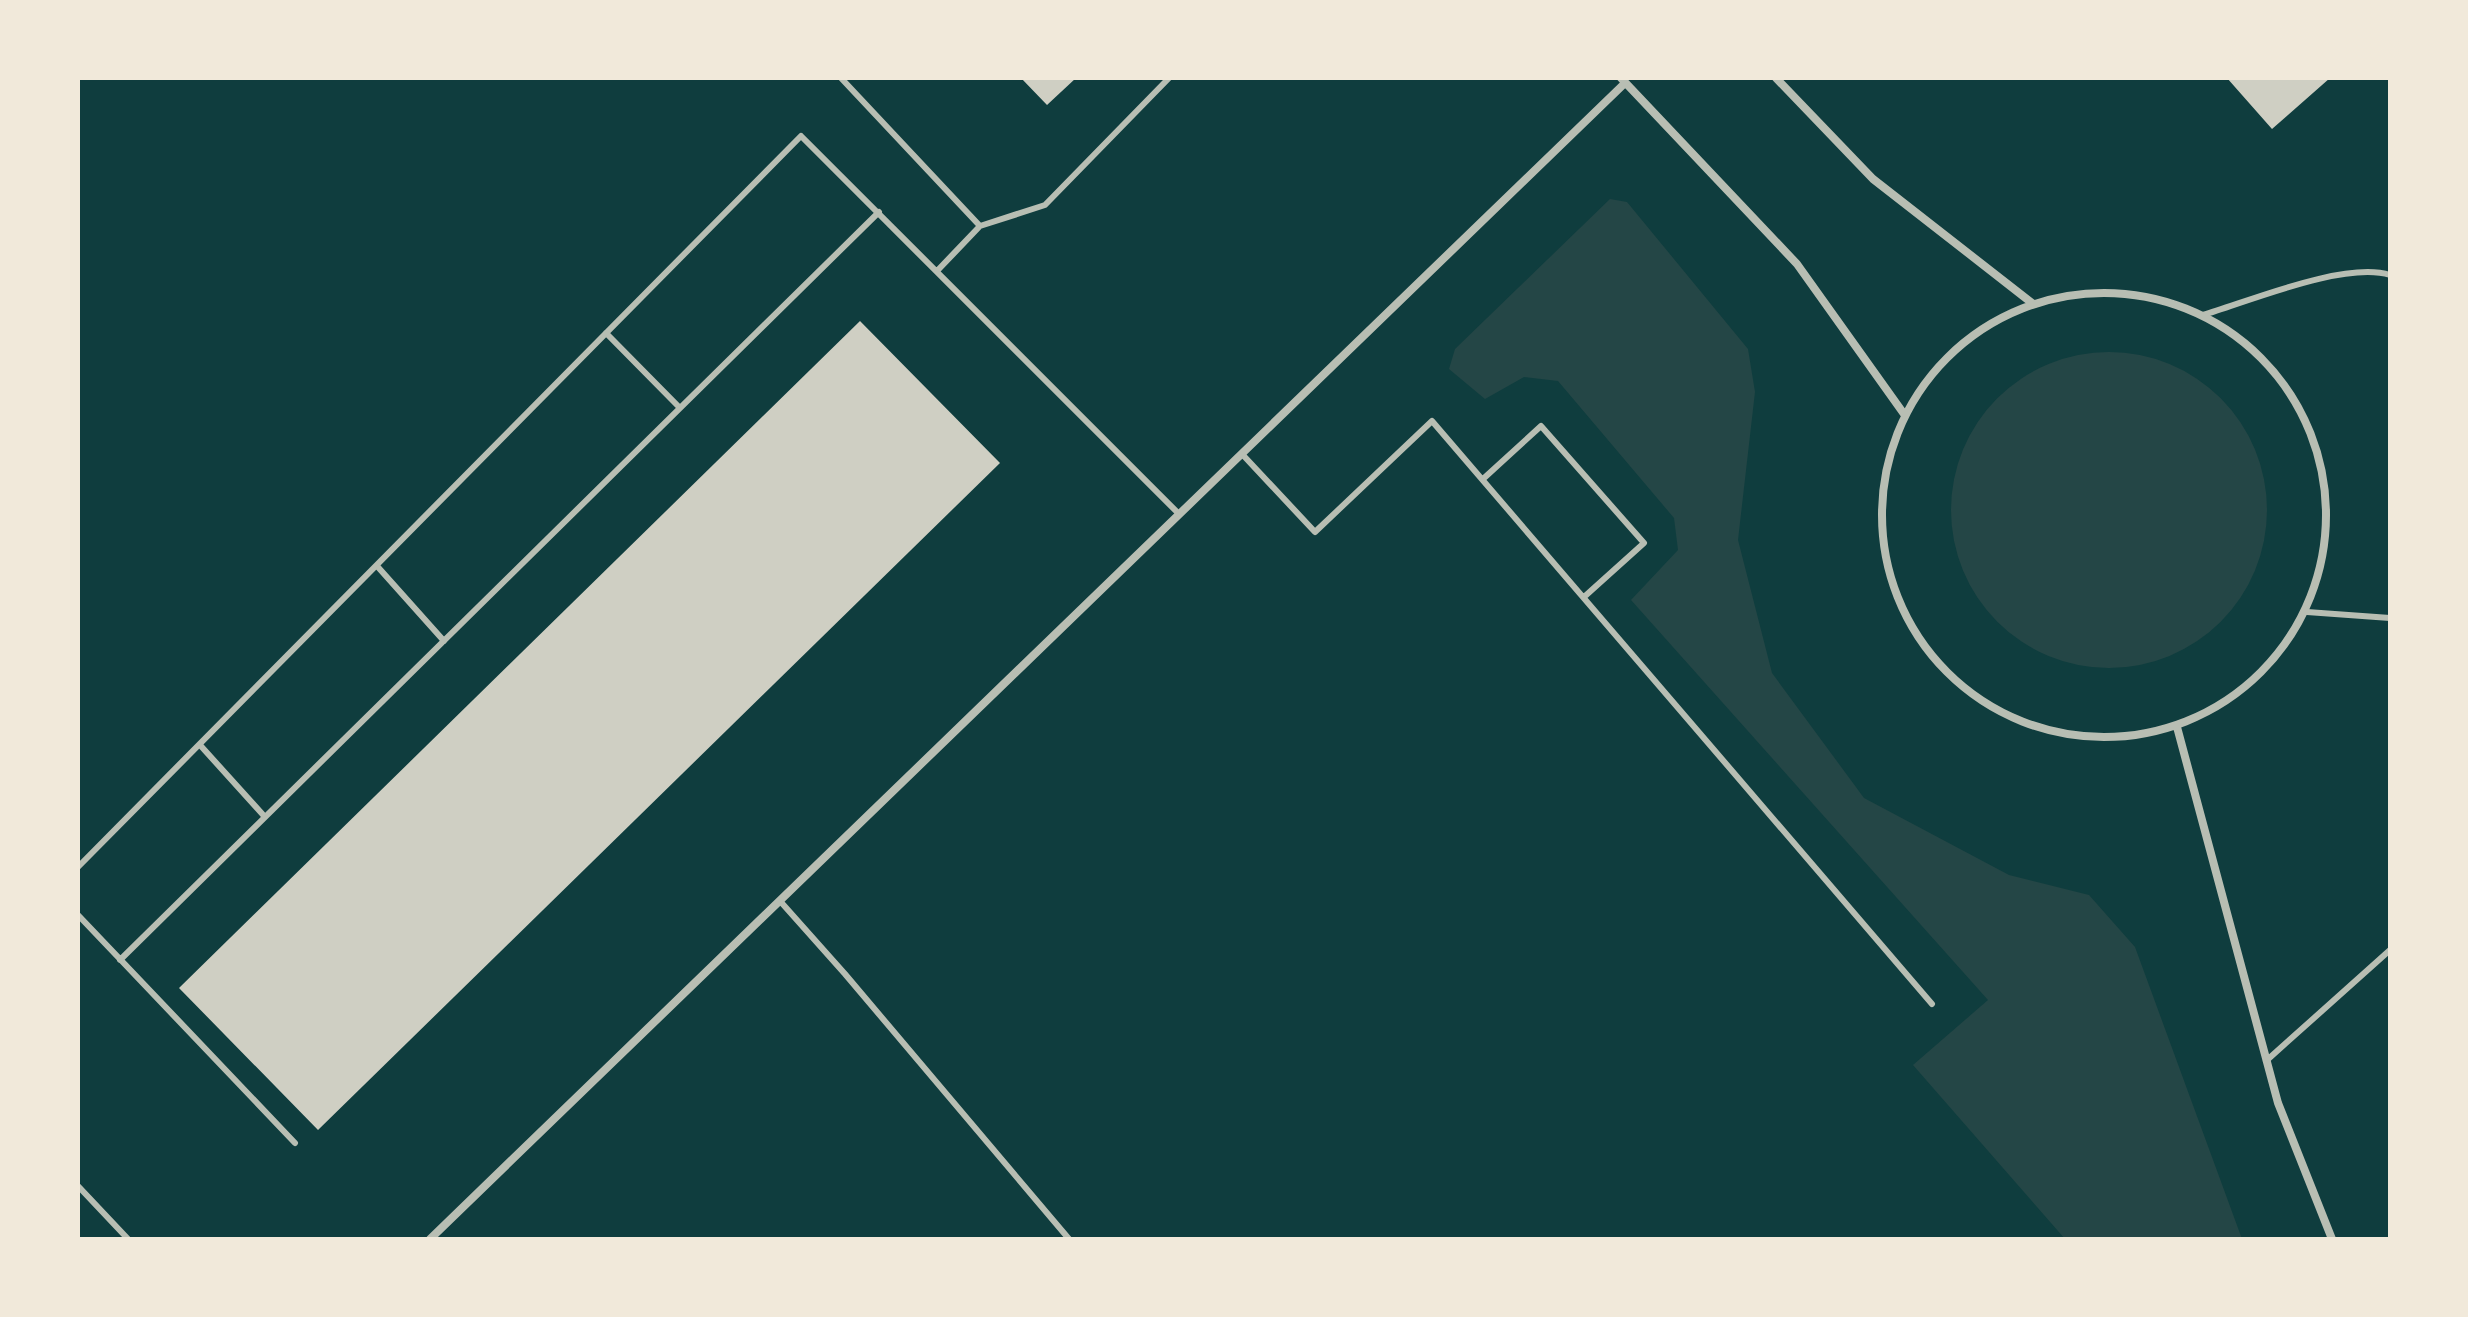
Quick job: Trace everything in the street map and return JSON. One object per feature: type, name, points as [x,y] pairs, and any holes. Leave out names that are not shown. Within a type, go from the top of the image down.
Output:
[{"type":"street","points":[[1776,78],[1873,179],[2032,303]]},
{"type":"street","points":[[430,1239],[1242,454],[1623,80],[1797,264],[1904,414]]},
{"type":"street","points":[[2089,292],[2104,293],[2148,297],[2203,315],[2260,355],[2302,411],[2324,477],[2326,546],[2307,612],[2275,661],[2230,700],[2177,727],[2103,739],[2028,726],[1962,689],[1912,631],[1884,561],[1882,486],[1904,414],[1936,366],[1980,328],[2032,303],[2089,292]]},
{"type":"street","points":[[2177,727],[2278,1103],[2332,1239]]},
{"type":"lane","points":[[841,78],[980,226]]},
{"type":"lane","points":[[937,271],[980,226],[1045,205],[1169,78]]},
{"type":"lane","points":[[78,867],[801,136],[1179,514]]},
{"type":"lane","points":[[120,960],[879,212]]},
{"type":"lane","points":[[2203,315],[2345,272],[2376,271],[2390,275]]},
{"type":"lane","points":[[606,333],[680,408]]},
{"type":"lane","points":[[1242,454],[1315,532],[1432,421],[1932,1004]]},
{"type":"lane","points":[[1483,479],[1541,426],[1644,543],[1584,597]]},
{"type":"lane","points":[[377,566],[444,641]]},
{"type":"lane","points":[[2307,612],[2390,618]]},
{"type":"lane","points":[[200,745],[265,817]]},
{"type":"lane","points":[[780,901],[1069,1239]]},
{"type":"lane","points":[[78,915],[295,1143]]},
{"type":"lane","points":[[2266,1061],[2390,950]]},
{"type":"lane","points":[[78,1186],[128,1239]]},
{"type":"shaded area","points":[[1610,199],[1627,202],[1748,349],[1755,392],[1738,540],[1772,673],[1864,798],[2009,875],[2089,895],[2135,947],[2242,1239],[2065,1239],[1913,1065],[1988,1000],[1631,600],[1678,550],[1674,518],[1558,381],[1524,377],[1485,399],[1449,369],[1455,349]]},
{"type":"shaded area","points":[[2109,352],[2140,355],[2169,364],[2197,379],[2221,398],[2240,422],[2255,450],[2264,479],[2267,510],[2264,541],[2255,570],[2240,598],[2221,622],[2197,641],[2169,656],[2140,665],[2109,668],[2078,665],[2049,656],[2021,641],[1997,622],[1978,598],[1963,570],[1954,541],[1951,510],[1954,479],[1963,450],[1978,422],[1997,398],[2021,379],[2049,364],[2078,355]]},
{"type":"building","points":[[1021,78],[1076,78],[1047,105]]},
{"type":"building","points":[[2227,78],[2330,78],[2272,129]]},
{"type":"building","points":[[860,321],[1000,463],[318,1130],[179,988]]}]
